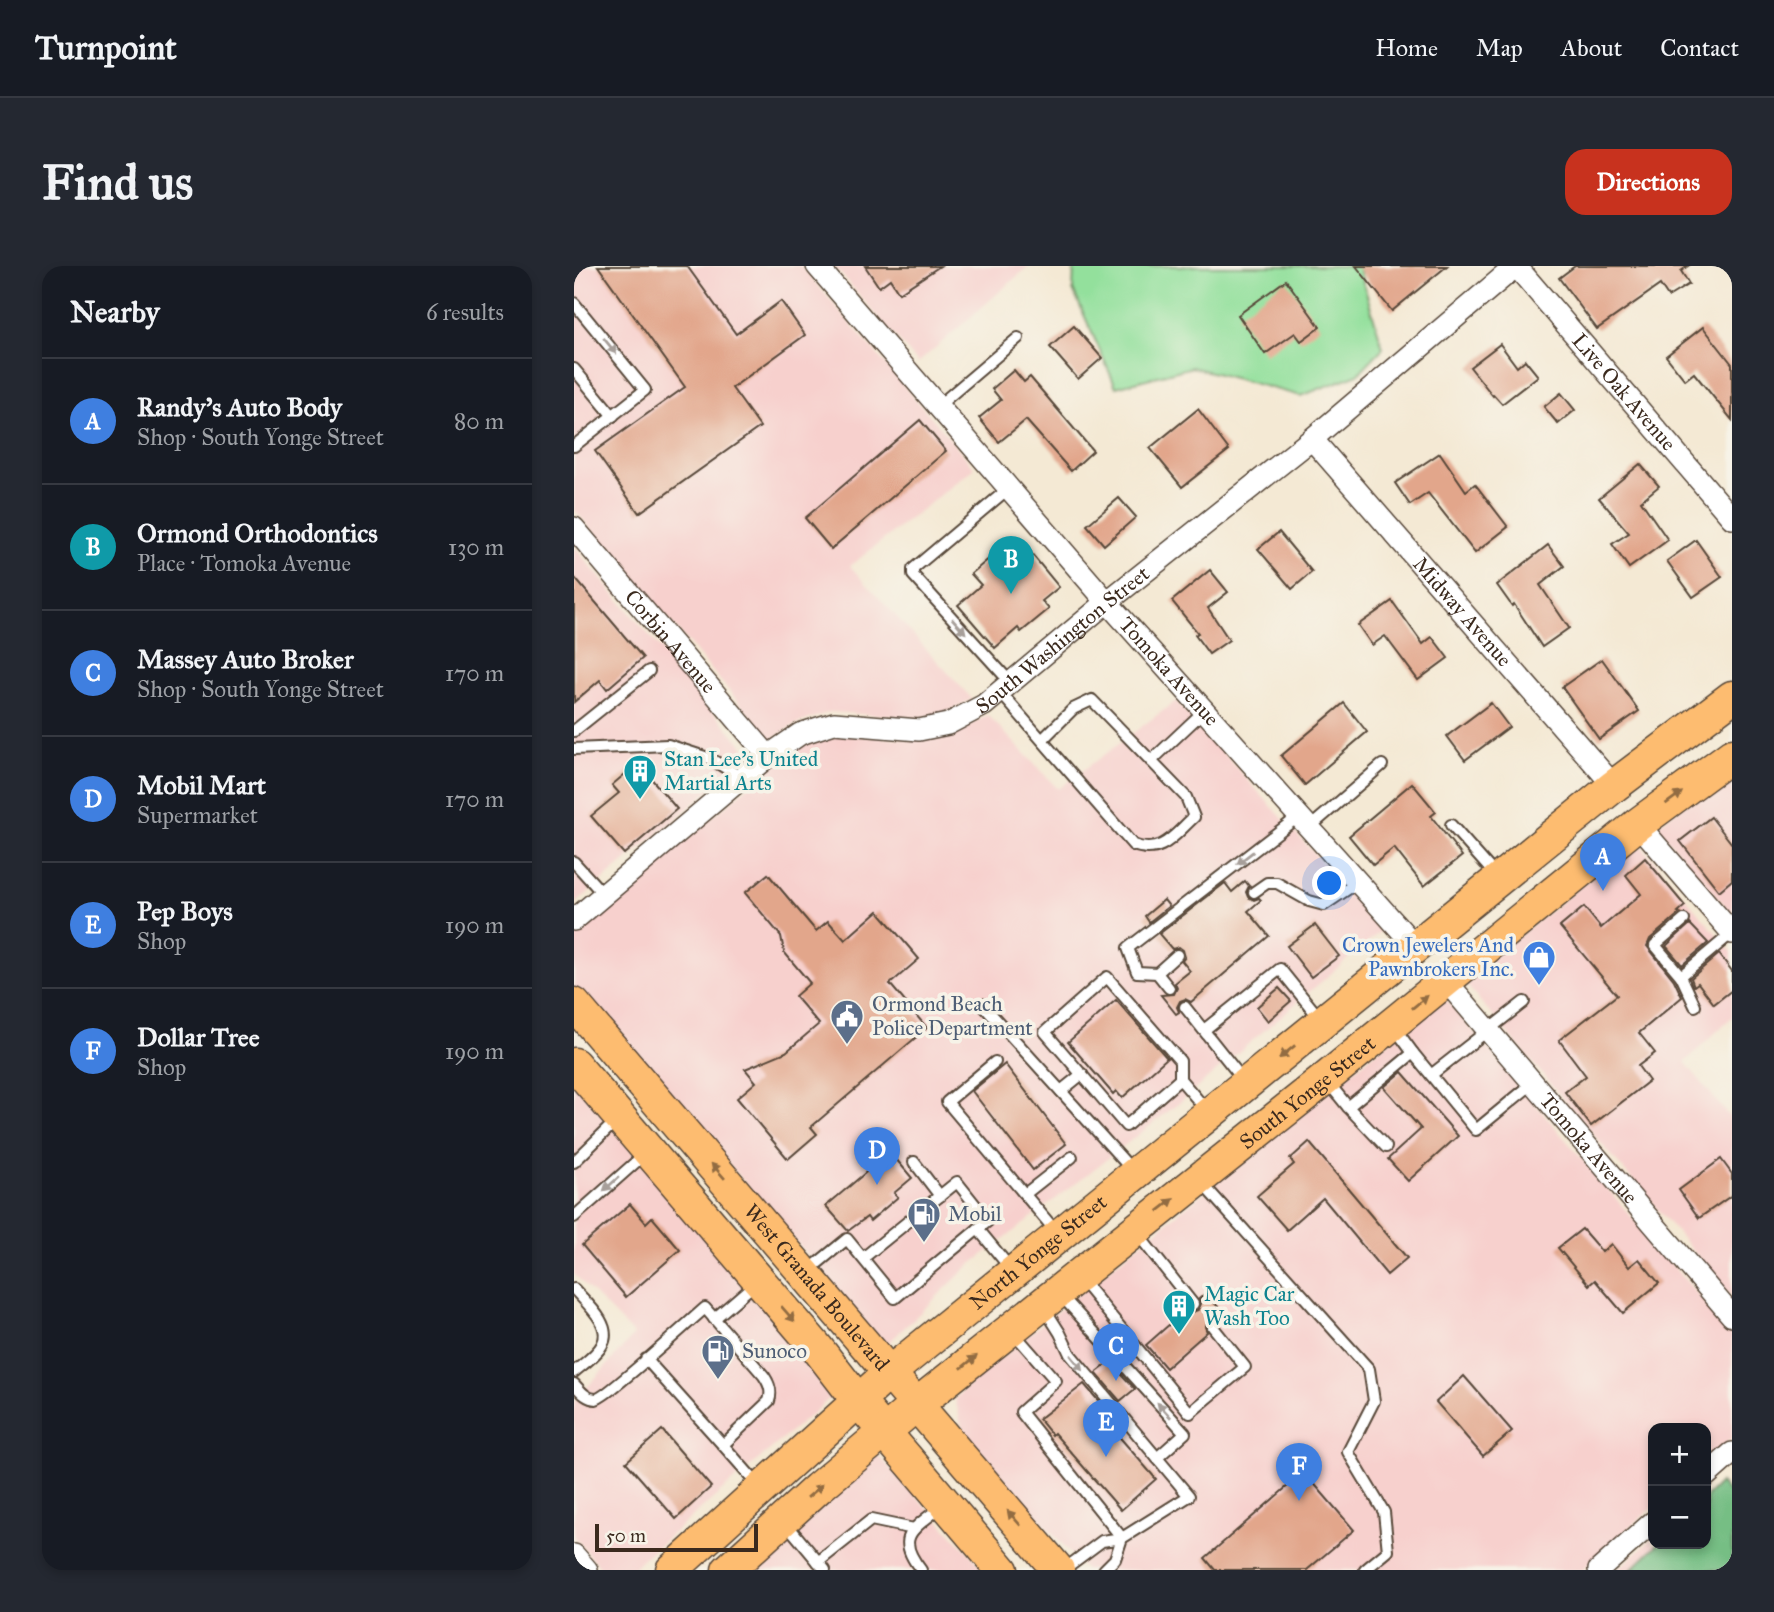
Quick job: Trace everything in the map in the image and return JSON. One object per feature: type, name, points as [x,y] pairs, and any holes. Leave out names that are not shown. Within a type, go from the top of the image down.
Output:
[{"type":"main road","points":[[1416,947],[1614,786],[1732,697]]},
{"type":"main road","name":"South Yonge Street","points":[[884,1433],[1638,824],[1732,755]]},
{"type":"main road","points":[[1446,981],[1448,957],[1455,940],[1556,851],[1564,828]]},
{"type":"main road","name":"North Yonge Street","points":[[673,1570],[889,1373],[1416,947]]},
{"type":"main road","name":"West Granada Boulevard","points":[[574,1004],[1060,1570]]},
{"type":"main road","points":[[574,1038],[612,1080],[642,1083]]},
{"type":"main road","name":"West Granada Boulevard","points":[[574,1064],[818,1349],[884,1433],[1002,1570]]},
{"type":"main road","points":[[728,1570],[884,1433]]},
{"type":"street","name":"Tomoka Avenue","points":[[817,266],[1107,602],[1416,947]]},
{"type":"street","name":"South Washington Street","points":[[574,920],[741,778],[800,734],[834,723],[919,730],[948,724],[984,705],[1107,602],[1311,439],[1516,266]]},
{"type":"street","name":"Live Oak Avenue","points":[[1516,266],[1732,518]]},
{"type":"street","name":"Midway Avenue","points":[[1311,439],[1614,786]]},
{"type":"street","name":"Corbin Avenue","points":[[574,528],[768,756]]},
{"type":"street","points":[[1638,824],[1732,933]]},
{"type":"street","name":"Tomoka Avenue","points":[[1446,981],[1732,1316]]},
{"type":"street","points":[[1711,1473],[1729,1461]]},
{"type":"street","points":[[1599,1570],[1648,1526]]},
{"type":"street","points":[[574,1555],[587,1570]]},
{"type":"lane","points":[[574,303],[645,390],[574,446]]},
{"type":"lane","points":[[938,406],[1018,338]]},
{"type":"lane","points":[[574,369],[613,415]]},
{"type":"lane","points":[[1009,488],[913,569],[913,575],[1006,688],[1042,740],[1133,845],[1147,850],[1161,847],[1194,817],[1186,797],[1092,700],[1073,709],[1042,740]]},
{"type":"lane","points":[[574,731],[649,671]]},
{"type":"lane","points":[[1151,761],[1204,711]]},
{"type":"lane","points":[[574,749],[668,745],[711,759],[741,778]]},
{"type":"lane","points":[[1177,955],[1157,973],[1137,972],[1128,948],[1382,765]]},
{"type":"lane","points":[[1451,825],[1500,880]]},
{"type":"lane","points":[[574,862],[604,895]]},
{"type":"lane","points":[[1254,892],[1267,883],[1277,883],[1309,901],[1324,905],[1358,882]]},
{"type":"lane","points":[[1684,920],[1655,945],[1681,976],[1695,1006]]},
{"type":"lane","points":[[1681,976],[1732,933]]},
{"type":"lane","points":[[1203,1030],[1280,969],[1323,1023]]},
{"type":"lane","points":[[1157,973],[1169,988]]},
{"type":"lane","points":[[1180,1079],[1126,1126],[1045,1032],[1107,977],[1180,1061],[1180,1079],[1210,1114]]},
{"type":"lane","points":[[1431,1075],[1524,1002]]},
{"type":"lane","points":[[982,1004],[1136,1174]]},
{"type":"lane","points":[[1185,1007],[1247,1084]]},
{"type":"lane","points":[[1392,1025],[1476,1130],[1534,1083]]},
{"type":"lane","points":[[1348,1107],[1413,1053]]},
{"type":"lane","points":[[995,1062],[947,1102],[1059,1236]]},
{"type":"lane","points":[[1061,1091],[1082,1074]]},
{"type":"lane","points":[[1325,1079],[1386,1147]]},
{"type":"lane","points":[[574,1162],[620,1117]]},
{"type":"lane","points":[[574,1217],[648,1151]]},
{"type":"lane","points":[[1024,1194],[1072,1157]]},
{"type":"lane","points":[[914,1162],[940,1196]]},
{"type":"lane","points":[[1198,1179],[1370,1369],[1374,1401],[1348,1452],[1384,1512],[1388,1551],[1365,1570]]},
{"type":"lane","points":[[806,1273],[847,1239],[895,1298],[988,1221],[957,1182],[863,1258]]},
{"type":"lane","points":[[978,1229],[1014,1274]]},
{"type":"lane","points":[[1134,1230],[1193,1304]]},
{"type":"lane","points":[[714,1319],[759,1280]]},
{"type":"lane","points":[[574,1289],[602,1322],[605,1331],[603,1344],[574,1372]]},
{"type":"lane","points":[[1059,1291],[1190,1413],[1245,1367],[1213,1327]]},
{"type":"lane","points":[[1059,1291],[1060,1333],[1070,1354],[1189,1496],[1122,1538],[1102,1541],[1060,1570]]},
{"type":"lane","points":[[1059,1291],[1185,1433],[1157,1458]]},
{"type":"lane","points":[[574,1384],[586,1396],[599,1398],[705,1308],[764,1376],[771,1390],[769,1401],[723,1445]]},
{"type":"lane","points":[[1010,1329],[1056,1381],[1021,1412],[1122,1538]]},
{"type":"lane","points":[[646,1359],[762,1489]]},
{"type":"lane","points":[[921,1570],[906,1548],[910,1534],[945,1503]]},
{"type":"lane","points":[[783,1520],[821,1566],[871,1520],[915,1529]]},
{"type":"lane","points":[[1104,1570],[1115,1559],[1122,1538]]},
{"type":"shaded area","points":[[574,266],[801,266],[975,468],[850,566],[972,699],[944,714],[919,718],[830,712],[796,724],[771,740],[574,509]]},
{"type":"shaded area","points":[[834,266],[1029,266],[918,363]]},
{"type":"shaded area","points":[[574,547],[751,755],[574,905]]},
{"type":"shaded area","points":[[1176,701],[1383,929],[1179,1103],[969,1266],[884,1347],[574,986],[574,935],[775,764],[805,744],[835,734],[920,740],[954,734],[988,715],[1058,789]]},
{"type":"shaded area","points":[[1732,769],[1732,914],[1656,826]]},
{"type":"shaded area","points":[[1637,841],[1732,952],[1732,1017],[1685,1062],[1732,1120],[1732,1297],[1463,981]]},
{"type":"shaded area","points":[[1444,997],[1732,1335],[1732,1438],[1711,1457],[1711,1423],[1648,1423],[1648,1511],[1582,1570],[1085,1570],[964,1435],[955,1399],[978,1376]]},
{"type":"shaded area","points":[[574,1082],[836,1393],[630,1570],[603,1570],[574,1537],[574,1402],[634,1335],[574,1274]]},
{"type":"shaded area","points":[[876,1453],[985,1570],[745,1570]]},
{"type":"shaded area","points":[[1648,1542],[1648,1549],[1653,1549],[1631,1570],[1617,1570]]},
{"type":"green space","points":[[1074,266],[1358,266],[1383,348],[1358,374],[1301,396],[1192,367],[1116,387],[1073,290]]},
{"type":"green space","points":[[1720,1483],[1732,1497],[1732,1570],[1631,1570],[1653,1549],[1711,1549],[1711,1492]]},
{"type":"building","points":[[598,266],[687,266],[736,334],[781,301],[805,335],[732,388],[760,427],[639,513],[595,451],[685,387]]},
{"type":"building","points":[[865,266],[940,266],[899,293],[890,279],[879,287]]},
{"type":"building","points":[[1356,266],[1447,266],[1392,311]]},
{"type":"building","points":[[1575,266],[1688,266],[1681,271],[1689,284],[1668,297],[1660,285],[1597,329],[1559,278]]},
{"type":"building","points":[[1286,280],[1320,327],[1301,341],[1295,333],[1265,354],[1238,315]]},
{"type":"building","points":[[1074,326],[1102,358],[1078,379],[1050,347]]},
{"type":"building","points":[[1703,327],[1732,364],[1732,420],[1694,373],[1685,380],[1666,356]]},
{"type":"building","points":[[1500,344],[1517,367],[1525,360],[1538,376],[1502,404],[1470,367]]},
{"type":"building","points":[[1014,370],[1024,382],[1030,377],[1093,451],[1071,471],[1026,420],[999,442],[979,418],[1001,400],[992,389]]},
{"type":"building","points":[[1561,393],[1575,410],[1558,424],[1544,407]]},
{"type":"building","points":[[1198,409],[1229,450],[1182,487],[1150,448]]},
{"type":"building","points":[[920,420],[946,451],[831,549],[805,518]]},
{"type":"building","points":[[1440,453],[1466,491],[1475,484],[1508,527],[1475,553],[1428,493],[1410,505],[1395,483]]},
{"type":"building","points":[[1640,464],[1659,486],[1641,501],[1668,540],[1629,568],[1612,544],[1629,533],[1599,498]]},
{"type":"building","points":[[1119,498],[1136,517],[1104,545],[1087,525]]},
{"type":"building","points":[[1279,532],[1312,572],[1292,589],[1258,549]]},
{"type":"building","points":[[1696,540],[1722,577],[1693,597],[1667,561]]},
{"type":"building","points":[[1548,545],[1564,566],[1540,585],[1569,628],[1542,647],[1514,604],[1512,606],[1497,585]]},
{"type":"building","points":[[1026,547],[1059,587],[1042,601],[1049,609],[1021,632],[1018,628],[995,648],[958,605],[981,585],[971,574],[998,551],[1008,563]]},
{"type":"building","points":[[1210,570],[1228,592],[1208,608],[1229,640],[1209,654],[1195,635],[1198,633],[1172,601]]},
{"type":"building","points":[[574,577],[643,658],[607,689],[600,680],[574,702]]},
{"type":"building","points":[[1392,601],[1423,644],[1432,637],[1448,658],[1418,680],[1385,636],[1372,645],[1358,625]]},
{"type":"building","points":[[1602,659],[1639,711],[1599,739],[1562,687]]},
{"type":"building","points":[[1344,703],[1367,732],[1305,785],[1281,756]]},
{"type":"building","points":[[1491,703],[1509,727],[1465,760],[1447,736]]},
{"type":"building","name":"Stan Lee's United Martial Arts","points":[[638,763],[677,809],[624,854],[591,816],[619,793],[612,785]]},
{"type":"building","points":[[1412,783],[1436,812],[1431,816],[1462,856],[1424,886],[1394,848],[1373,865],[1349,836]]},
{"type":"building","points":[[1711,817],[1732,844],[1732,880],[1719,891],[1680,841]]},
{"type":"building","points":[[1645,858],[1685,906],[1650,939],[1647,946],[1674,980],[1682,997],[1639,1033],[1655,1053],[1638,1066],[1649,1081],[1591,1126],[1565,1092],[1586,1076],[1559,1040],[1617,995],[1560,927],[1584,907],[1601,928],[1641,894],[1626,875]]},
{"type":"building","points":[[768,874],[816,931],[828,921],[845,940],[878,911],[919,959],[890,984],[927,1028],[811,1127],[817,1134],[788,1159],[737,1098],[756,1082],[745,1069],[786,1052],[819,1024],[795,996],[810,983],[784,952],[781,936],[745,893]]},
{"type":"building","points":[[1245,881],[1249,886],[1246,892],[1248,897],[1261,900],[1248,911],[1269,936],[1191,1002],[1185,999],[1180,1001],[1177,1007],[1179,1012],[1176,1014],[1161,995],[1174,994],[1177,988],[1175,983],[1190,971],[1182,961],[1185,957],[1183,950],[1179,947],[1172,949],[1159,934],[1225,883],[1232,892]]},
{"type":"building","points":[[1164,900],[1169,906],[1149,922],[1145,916]]},
{"type":"building","points":[[1690,924],[1708,943],[1682,965],[1666,946]]},
{"type":"building","points":[[1315,925],[1339,956],[1311,977],[1287,946]]},
{"type":"building","points":[[1719,954],[1732,971],[1732,990],[1714,1004],[1698,983],[1694,986],[1691,978]]},
{"type":"building","points":[[1279,988],[1291,1001],[1268,1021],[1257,1007]]},
{"type":"building","points":[[1116,1000],[1167,1058],[1122,1098],[1116,1091],[1113,1094],[1068,1042]]},
{"type":"building","points":[[1005,1064],[1066,1144],[1033,1170],[972,1091]]},
{"type":"building","points":[[1402,1072],[1458,1136],[1408,1181],[1388,1159],[1421,1129],[1384,1087]]},
{"type":"building","points":[[1309,1142],[1407,1258],[1387,1275],[1323,1198],[1287,1230],[1257,1196],[1294,1164],[1290,1159]]},
{"type":"building","points":[[890,1152],[912,1178],[894,1193],[898,1197],[870,1221],[867,1217],[848,1231],[826,1206]]},
{"type":"building","points":[[1721,1159],[1732,1174],[1732,1195],[1699,1218],[1679,1190]]},
{"type":"building","points":[[630,1204],[646,1223],[652,1217],[680,1250],[626,1297],[582,1245]]},
{"type":"building","points":[[1582,1229],[1602,1252],[1611,1244],[1629,1267],[1639,1259],[1659,1283],[1623,1313],[1595,1280],[1589,1285],[1558,1248]]},
{"type":"building","name":"Magic Car Wash Too","points":[[1206,1293],[1226,1316],[1219,1322],[1213,1319],[1208,1321],[1205,1327],[1207,1332],[1166,1368],[1146,1345],[1187,1309],[1193,1312],[1198,1310],[1201,1304],[1199,1299]]},
{"type":"building","points":[[1110,1362],[1135,1389],[1120,1401],[1096,1373]]},
{"type":"building","points":[[1464,1376],[1512,1431],[1483,1456],[1436,1402]]},
{"type":"building","points":[[1084,1384],[1108,1412],[1102,1417],[1156,1479],[1121,1510],[1039,1419]]},
{"type":"building","points":[[662,1430],[711,1487],[676,1519],[626,1462]]},
{"type":"building","points":[[1304,1472],[1354,1530],[1307,1570],[1215,1570],[1205,1558]]},
{"type":"place","name":"Ormond Orthodontics","points":[[1011,594]]},
{"type":"place","name":"Stan Lee's United Martial Arts","points":[[640,801]]},
{"type":"place","name":"Randy's Auto Body","points":[[1603,891]]},
{"type":"place","name":"Crown Jewelers And Pawnbrokers Inc.","points":[[1539,987]]},
{"type":"place","name":"Ormond Beach Police Department","points":[[847,1046]]},
{"type":"place","name":"Mobil Mart","points":[[877,1185]]},
{"type":"place","name":"Mobil","points":[[924,1244]]},
{"type":"place","name":"Magic Car Wash Too","points":[[1179,1336]]},
{"type":"place","name":"Sunoco","points":[[718,1381]]},
{"type":"place","name":"Massey Auto Broker","points":[[1116,1381]]},
{"type":"place","name":"Pep Boys","points":[[1106,1457]]},
{"type":"place","name":"Dollar Tree","points":[[1299,1501]]}]
